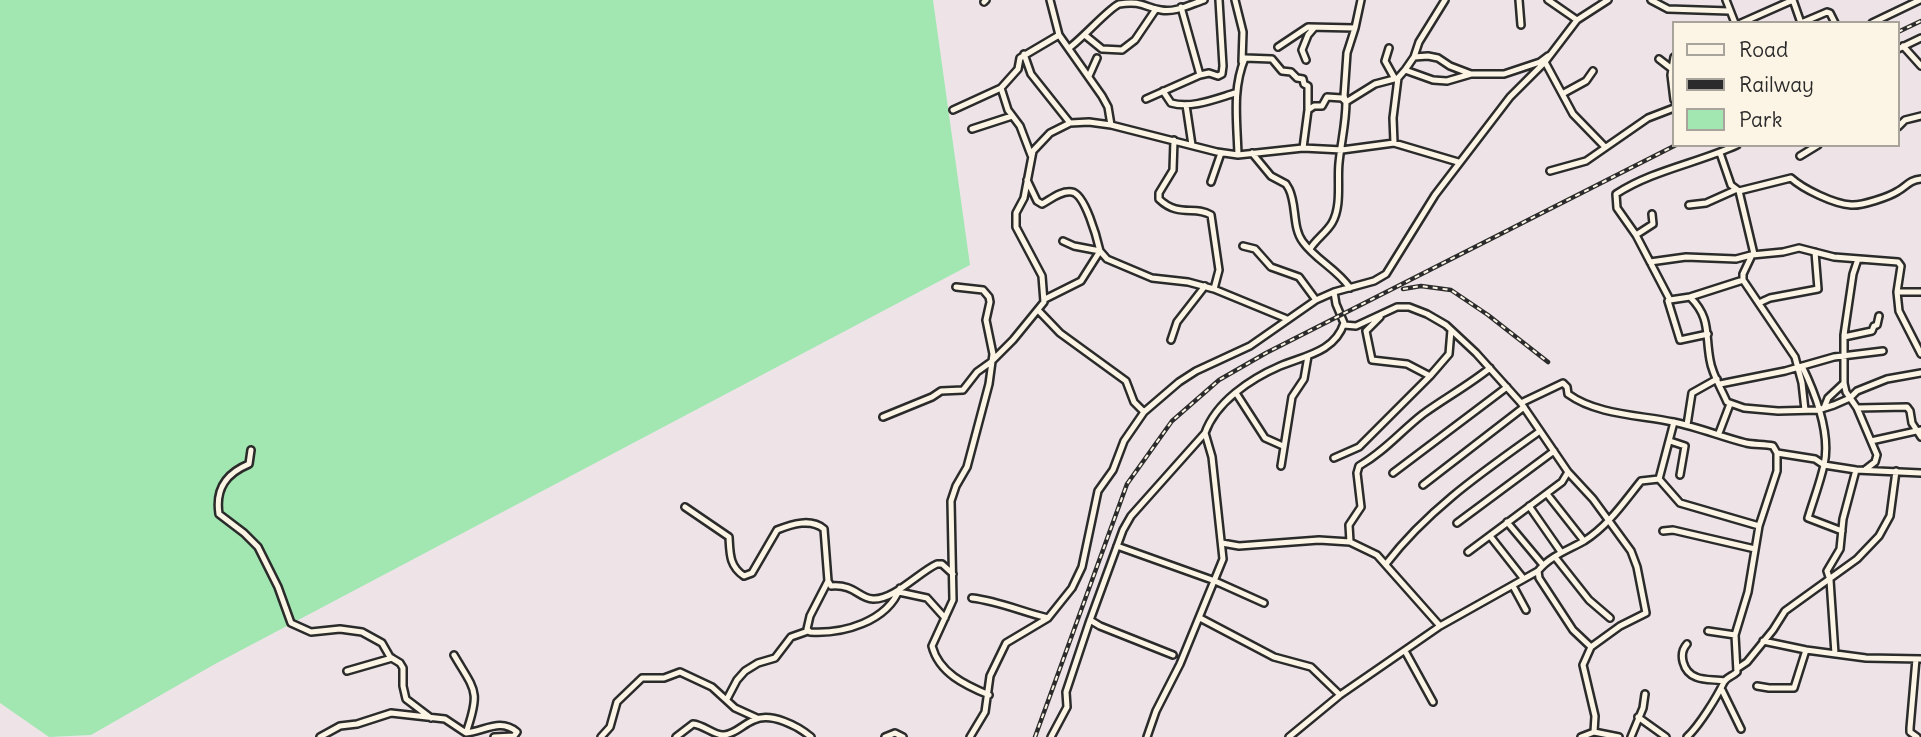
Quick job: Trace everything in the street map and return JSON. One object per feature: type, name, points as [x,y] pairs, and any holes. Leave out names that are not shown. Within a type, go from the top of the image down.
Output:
[{"type":"street","points":[[1050,0],[1059,35],[1106,103],[1111,125]]},
{"type":"street","points":[[1069,48],[1086,36],[1115,3],[1139,1],[1165,10],[1204,0]]},
{"type":"street","points":[[1146,99],[1200,75],[1209,73],[1218,76],[1223,72],[1219,0]]},
{"type":"street","points":[[1235,0],[1243,32],[1242,63],[1235,93],[1238,155]]},
{"type":"street","points":[[1310,249],[1332,223],[1339,187],[1347,53],[1361,0]]},
{"type":"street","points":[[1346,102],[1376,84],[1396,78],[1405,70],[1415,57],[1423,34],[1446,0]]},
{"type":"street","points":[[1519,0],[1521,25]]},
{"type":"street","points":[[1548,0],[1577,20]]},
{"type":"street","points":[[970,737],[985,712],[990,676],[1006,643],[1048,618],[1077,579],[1098,491],[1113,470],[1124,441],[1144,412],[1179,382],[1196,371],[1250,346],[1316,300],[1374,281],[1390,270],[1435,195],[1510,97],[1545,62],[1577,20],[1608,0]]},
{"type":"street","points":[[1651,0],[1668,9],[1729,12]]},
{"type":"street","points":[[1726,0],[1734,21]]},
{"type":"street","points":[[1746,21],[1793,0],[1800,21]]},
{"type":"street","points":[[1876,21],[1920,0]]},
{"type":"street","points":[[1181,7],[1200,75]]},
{"type":"street","points":[[1086,36],[1102,49],[1122,50],[1135,40],[1156,9]]},
{"type":"street","points":[[1806,21],[1827,12],[1834,21]]},
{"type":"street","points":[[1278,47],[1308,27],[1355,29]]},
{"type":"street","points":[[1306,60],[1302,50],[1314,28]]},
{"type":"street","points":[[953,110],[1001,88],[1018,69],[1019,60],[1024,54],[1059,35]]},
{"type":"street","points":[[1920,39],[1900,48],[1921,66]]},
{"type":"street","points":[[1388,48],[1385,61],[1396,78],[1394,143]]},
{"type":"street","points":[[1405,70],[1433,80],[1447,81],[1472,74],[1504,74],[1539,62],[1553,52]]},
{"type":"street","points":[[1024,54],[1031,74],[1070,123]]},
{"type":"street","points":[[1415,57],[1438,58],[1450,66],[1472,74]]},
{"type":"street","points":[[1089,76],[1097,58]]},
{"type":"street","points":[[1242,63],[1245,58],[1272,59],[1282,72],[1291,72],[1297,78],[1303,79],[1308,86],[1303,148]]},
{"type":"street","points":[[1659,59],[1672,69]]},
{"type":"street","points":[[1545,62],[1573,114],[1605,147]]},
{"type":"street","points":[[1564,93],[1586,81],[1592,71]]},
{"type":"street","points":[[1001,88],[1031,155],[1024,198],[1016,213],[1015,225],[1042,276],[1045,299]]},
{"type":"street","points":[[1163,91],[1171,103],[1186,105],[1235,93]]},
{"type":"street","points":[[1308,110],[1314,106],[1322,106],[1327,97],[1342,98],[1346,102]]},
{"type":"street","points":[[1186,105],[1192,145]]},
{"type":"street","points":[[1550,171],[1582,163],[1648,118],[1672,109]]},
{"type":"street","points":[[972,129],[1012,116]]},
{"type":"street","points":[[1900,125],[1905,120],[1921,116]]},
{"type":"street","points":[[1031,155],[1050,133],[1070,123],[1089,122],[1238,155],[1303,148],[1342,150],[1394,143],[1458,162]]},
{"type":"street","points":[[1174,140],[1173,170],[1159,193],[1159,200],[1177,211],[1205,212],[1211,215],[1219,270],[1214,289]]},
{"type":"street","points":[[1720,153],[1725,173],[1737,190],[1753,254],[1743,277],[1690,297],[1670,300],[1636,235],[1617,208],[1616,194],[1676,166],[1733,147]]},
{"type":"street","points":[[1800,156],[1815,147]]},
{"type":"street","points":[[1211,182],[1221,153]]},
{"type":"street","points":[[1252,153],[1270,176],[1286,184],[1289,189],[1299,235],[1350,288]]},
{"type":"street","points":[[1689,205],[1706,203],[1737,190],[1791,178],[1807,190],[1847,205],[1855,205],[1898,191],[1903,184],[1921,179]]},
{"type":"street","points":[[1027,180],[1037,201],[1042,204],[1068,192],[1078,195],[1094,223],[1100,251],[1107,259],[1152,278],[1205,286],[1287,319]]},
{"type":"street","points":[[1636,235],[1653,224],[1652,214]]},
{"type":"street","points":[[1063,241],[1100,251]]},
{"type":"street","points":[[1242,246],[1255,249],[1271,267],[1299,277],[1316,300]]},
{"type":"street","points":[[1650,261],[1686,257],[1736,259],[1799,248],[1900,264],[1897,292],[1899,312],[1921,354]]},
{"type":"street","points":[[883,417],[941,391],[963,390],[1038,310],[1045,299],[1081,281],[1100,251]]},
{"type":"street","points":[[1759,303],[1770,298],[1818,289],[1815,252]]},
{"type":"street","points":[[1736,259],[1743,277],[1783,337],[1823,409],[1826,450],[1824,465],[1808,518],[1842,531]]},
{"type":"street","points":[[1858,259],[1853,274],[1844,337],[1844,383],[1877,459],[1866,470]]},
{"type":"street","points":[[1171,340],[1174,327],[1205,286]]},
{"type":"street","points":[[956,287],[983,290],[989,297],[990,307],[986,320],[992,345],[991,362],[987,396],[978,420],[967,467],[951,501],[953,600],[932,643],[935,656],[952,676],[989,695]]},
{"type":"street","points":[[1051,737],[1067,707],[1066,692],[1090,620],[1131,516],[1205,433],[1220,407],[1236,393],[1279,366],[1321,351],[1335,339],[1344,325],[1334,292]]},
{"type":"street","points":[[1897,292],[1921,292]]},
{"type":"street","points":[[1690,297],[1702,309],[1708,334],[1710,362],[1730,404],[1719,433]]},
{"type":"street","points":[[1668,301],[1680,340],[1708,334]]},
{"type":"street","points":[[1344,325],[1356,326],[1380,317],[1396,307],[1409,307],[1427,314],[1451,330],[1490,368],[1522,405],[1568,472],[1593,499],[1631,551],[1647,611],[1591,647],[1583,664],[1595,716],[1594,732]]},
{"type":"street","points":[[1038,310],[1060,334],[1126,381],[1134,402],[1144,412]]},
{"type":"street","points":[[1844,337],[1872,331],[1879,316]]},
{"type":"street","points":[[1380,317],[1366,331],[1372,360],[1407,364],[1430,376]]},
{"type":"street","points":[[1334,458],[1359,447],[1430,376],[1449,354],[1451,330]]},
{"type":"street","points":[[1687,425],[1692,393],[1718,381],[1801,367],[1846,355],[1883,351]]},
{"type":"street","points":[[1281,466],[1292,397],[1304,379],[1308,356]]},
{"type":"street","points":[[1801,367],[1805,410]]},
{"type":"street","points":[[1350,542],[1349,525],[1361,507],[1357,473],[1359,466],[1374,458],[1425,412],[1463,389],[1490,368]]},
{"type":"street","points":[[1730,404],[1778,411],[1823,409],[1887,379],[1921,373]]},
{"type":"street","points":[[1423,485],[1522,405],[1563,383],[1568,394],[1578,401],[1719,433],[1749,444],[1773,446],[1777,453],[1775,478],[1759,526],[1748,592],[1735,635],[1738,668],[1735,674],[1725,681],[1696,729],[1687,737]]},
{"type":"street","points":[[1823,409],[1828,398],[1844,383]]},
{"type":"street","points":[[1393,473],[1507,387]]},
{"type":"street","points":[[1236,393],[1265,439],[1283,446]]},
{"type":"street","points":[[1857,408],[1907,407],[1912,423],[1920,432]]},
{"type":"street","points":[[1659,479],[1674,422]]},
{"type":"street","points":[[1386,564],[1406,537],[1447,499],[1540,431]]},
{"type":"street","points":[[1871,441],[1920,432]]},
{"type":"street","points":[[1147,737],[1165,689],[1180,664],[1200,618],[1224,555],[1225,544],[1216,513],[1212,457],[1205,433]]},
{"type":"street","points":[[1670,440],[1685,446],[1680,475]]},
{"type":"street","points":[[251,450],[250,464],[232,472],[222,483],[218,501],[219,514],[258,547],[278,587],[291,623],[311,632],[340,629],[365,632],[383,643],[392,658],[403,668],[406,699],[431,718]]},
{"type":"street","points":[[1457,523],[1554,451]]},
{"type":"street","points":[[1777,453],[1815,459],[1824,465],[1856,470],[1921,473]]},
{"type":"street","points":[[1835,654],[1830,580],[1827,571],[1838,554],[1843,519],[1856,470]]},
{"type":"street","points":[[1738,668],[1748,662],[1784,611],[1830,580],[1871,546],[1890,516],[1895,471]]},
{"type":"street","points":[[1468,552],[1566,479],[1568,472]]},
{"type":"street","points":[[1289,737],[1340,695],[1440,626],[1513,586],[1538,571],[1561,552],[1584,541],[1608,522],[1641,481],[1659,479]]},
{"type":"street","points":[[1659,479],[1680,503],[1759,526]]},
{"type":"street","points":[[1547,494],[1584,541]]},
{"type":"street","points":[[1529,506],[1561,552]]},
{"type":"street","points":[[685,508],[729,537],[730,558],[734,567],[744,576],[752,573],[777,530],[799,523],[820,525],[826,534],[828,581],[808,621],[808,631]]},
{"type":"street","points":[[1507,522],[1543,565]]},
{"type":"street","points":[[1663,531],[1673,530],[1755,549]]},
{"type":"street","points":[[1490,536],[1523,578]]},
{"type":"street","points":[[1225,544],[1319,540],[1350,542],[1377,555],[1440,626]]},
{"type":"street","points":[[1117,546],[1215,581],[1264,603]]},
{"type":"street","points":[[1555,557],[1589,600],[1610,618]]},
{"type":"street","points":[[828,581],[831,586],[845,586],[872,599],[900,590],[937,564],[942,564],[953,574]]},
{"type":"street","points":[[1538,571],[1539,578],[1559,610],[1573,630],[1591,647]]},
{"type":"street","points":[[1513,586],[1526,610]]},
{"type":"street","points":[[900,590],[927,598],[945,618]]},
{"type":"street","points":[[727,699],[745,671],[758,663],[775,658],[791,637],[808,631],[858,628],[891,604],[900,590]]},
{"type":"street","points":[[972,598],[995,601],[1024,613],[1048,618]]},
{"type":"street","points":[[1200,618],[1274,657],[1311,667],[1340,695]]},
{"type":"street","points":[[1090,620],[1173,655]]},
{"type":"street","points":[[1708,631],[1735,635]]},
{"type":"street","points":[[1763,640],[1835,654],[1919,659],[1910,728],[1910,732],[1917,737]]},
{"type":"street","points":[[1686,644],[1681,657],[1690,674],[1697,678],[1725,681]]},
{"type":"street","points":[[1757,686],[1794,688],[1806,650]]},
{"type":"street","points":[[1405,651],[1433,702]]},
{"type":"street","points":[[454,654],[473,684],[475,693],[472,717],[466,733]]},
{"type":"street","points":[[347,671],[392,658]]},
{"type":"street","points":[[601,737],[610,727],[617,702],[646,677],[659,678],[676,673],[685,673],[712,687],[743,713],[781,721],[811,737]]},
{"type":"street","points":[[1722,690],[1741,729]]},
{"type":"street","points":[[1631,737],[1643,708],[1645,694]]},
{"type":"street","points":[[320,737],[340,726],[397,713],[448,720],[466,733]]},
{"type":"street","points":[[1639,717],[1666,737]]},
{"type":"street","points":[[676,737],[693,724],[705,727],[720,736],[734,732],[757,718]]},
{"type":"street","points":[[466,733],[497,724],[517,732],[514,736],[494,737]]},
{"type":"street","points":[[1581,737],[1594,732],[1619,737]]},
{"type":"street","points":[[884,737],[895,733],[903,737]]},
{"type":"green space","points":[[0,0],[933,0],[970,265],[215,664],[91,735],[49,737],[0,703]]},
{"type":"railway","points":[[1900,31],[1921,21]]},
{"type":"railway","points":[[1035,737],[1127,484],[1172,421],[1219,380],[1266,353],[1672,147]]},
{"type":"railway","points":[[1403,289],[1421,286],[1451,290],[1548,362]]}]
